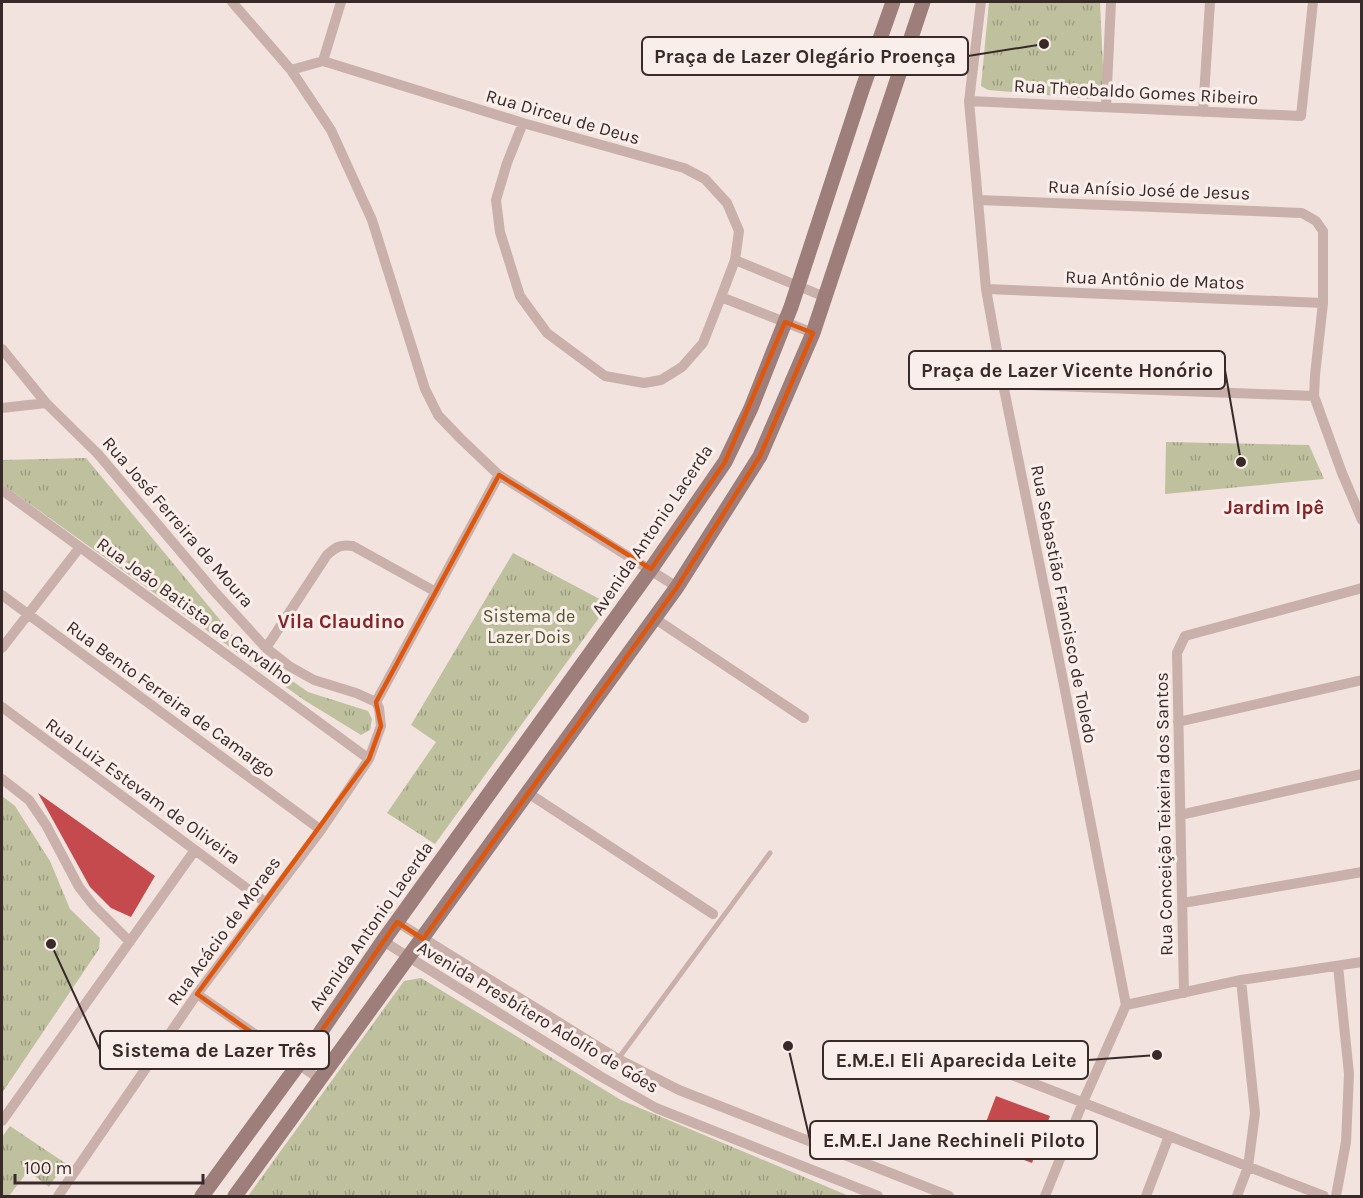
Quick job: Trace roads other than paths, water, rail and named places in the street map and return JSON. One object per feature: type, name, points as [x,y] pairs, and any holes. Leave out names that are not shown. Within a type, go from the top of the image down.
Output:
[{"type":"main road","name":"Avenida Antonio Lacerda","points":[[202,1197],[725,462],[751,408],[799,286],[862,90],[894,2]]},
{"type":"main road","points":[[235,1197],[677,586],[760,456],[813,333],[923,2]]},
{"type":"street","points":[[232,2],[291,70],[331,130],[372,220],[425,388],[438,415],[499,475],[677,586]]},
{"type":"street","points":[[291,70],[323,61],[338,2]]},
{"type":"street","name":"Rua Sebastião Francisco de Toledo","points":[[981,2],[969,101],[986,289],[1126,1005]]},
{"type":"street","points":[[1106,107],[1112,2]]},
{"type":"street","points":[[1203,112],[1210,2]]},
{"type":"street","name":"Rua Theobaldo Gomes Ribeiro","points":[[969,101],[1301,116],[1313,2]]},
{"type":"street","name":"Rua Dirceu de Deus","points":[[323,61],[523,123],[684,168],[705,179],[727,203],[739,231],[735,260],[703,343],[682,367],[661,380],[644,383],[605,376],[547,333],[520,296],[500,232],[496,200],[507,163],[523,123]]},
{"type":"street","name":"Rua Anísio José de Jesus","points":[[978,200],[1302,213],[1316,221],[1323,231],[1323,303]]},
{"type":"street","points":[[735,260],[825,297]]},
{"type":"street","name":"Rua Antônio de Matos","points":[[986,289],[1323,303]]},
{"type":"street","points":[[721,297],[813,333]]},
{"type":"street","points":[[1323,303],[1314,396],[1362,520]]},
{"type":"street","name":"Rua José Ferreira de Moura","points":[[2,349],[45,403],[98,454],[214,591],[266,648],[289,666],[314,680],[356,693],[377,705]]},
{"type":"street","points":[[1003,384],[1314,396]]},
{"type":"street","points":[[2,408],[45,403]]},
{"type":"street","points":[[377,705],[499,475]]},
{"type":"street","name":"Rua João Batista de Carvalho","points":[[2,490],[369,759]]},
{"type":"street","points":[[266,648],[327,555],[336,547],[352,546],[436,592]]},
{"type":"street","points":[[2,648],[80,547]]},
{"type":"street","name":"Rua Conceição Teixeira dos Santos","points":[[1184,993],[1177,653],[1185,636],[1362,588]]},
{"type":"street","name":"Rua Bento Ferreira de Camargo","points":[[2,595],[321,830]]},
{"type":"street","points":[[654,618],[804,718]]},
{"type":"street","points":[[1178,722],[1362,680]]},
{"type":"street","name":"Rua Acácio de Moraes","points":[[58,1197],[197,994],[321,830],[369,759],[381,726],[377,705]]},
{"type":"street","name":"Rua Luiz Estevam de Oliveira","points":[[2,707],[265,902]]},
{"type":"street","points":[[1180,815],[1362,774]]},
{"type":"street","points":[[2,779],[29,800],[46,825],[79,886],[93,905],[130,942]]},
{"type":"street","points":[[528,793],[713,914]]},
{"type":"street","points":[[2,1121],[195,850]]},
{"type":"street","points":[[1183,903],[1362,872]]},
{"type":"street","name":"Avenida Presbítero Adolfo de Góes","points":[[397,922],[618,1059],[679,1090],[949,1197]]},
{"type":"street","name":"Avenida Presbítero Adolfo de Góes","points":[[383,941],[600,1076],[656,1108],[878,1197]]},
{"type":"street","points":[[1045,1197],[1083,1102],[1126,1005],[1241,980],[1362,962]]},
{"type":"street","points":[[1336,1197],[1346,1142],[1349,1074],[1338,966]]},
{"type":"street","points":[[1237,1197],[1248,1167],[1254,1113],[1241,980]]},
{"type":"street","points":[[197,994],[321,1080]]},
{"type":"street","points":[[978,1062],[1324,1197]]},
{"type":"street","points":[[1146,1197],[1169,1136]]},
{"type":"lane","points":[[618,1059],[770,853]]},
{"type":"place","name":"Praça de Lazer Olegário Proença","points":[[1044,44]]},
{"type":"place","name":"Praça de Lazer Vicente Honório","points":[[1241,462]]},
{"type":"place","name":"Sistema de Lazer Três","points":[[51,944]]},
{"type":"place","name":"E.M.E.I Jane Rechineli Piloto","points":[[788,1046]]},
{"type":"place","name":"E.M.E.I Eli Aparecida Leite","points":[[1157,1055]]},
{"type":"district","name":"Jardim Ipê","points":[[1274,507]]},
{"type":"district","name":"Vila Claudino","points":[[341,621]]},
{"type":"park label","name":"Sistema de Lazer Dois","points":[[529,626]]}]
